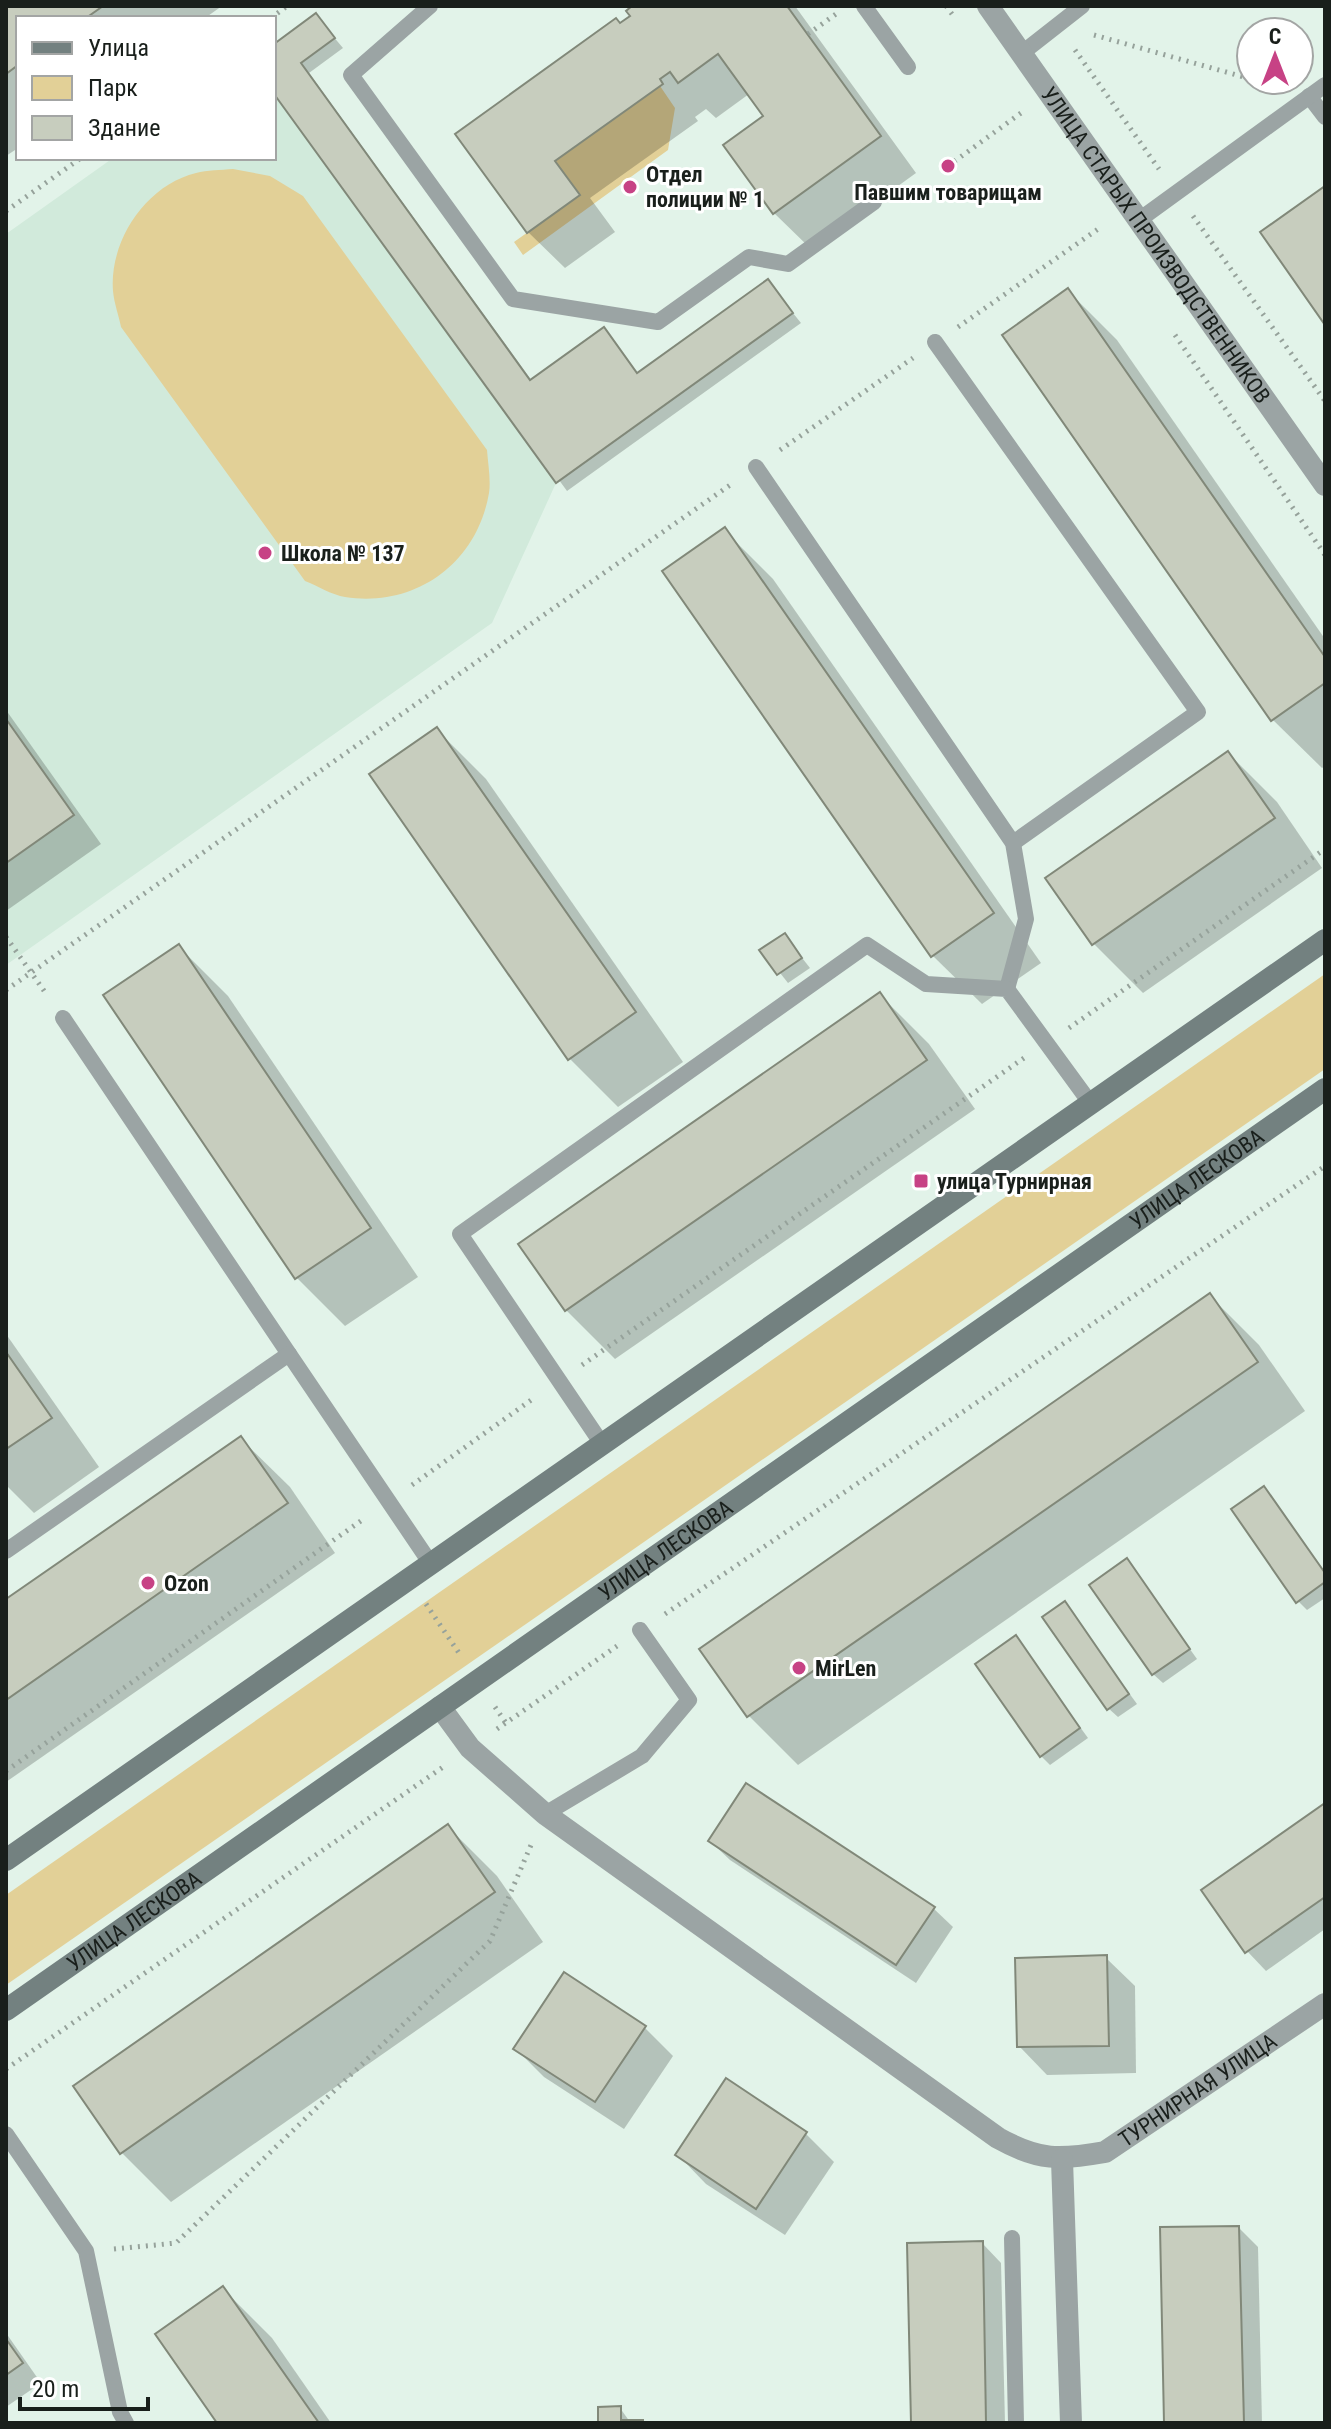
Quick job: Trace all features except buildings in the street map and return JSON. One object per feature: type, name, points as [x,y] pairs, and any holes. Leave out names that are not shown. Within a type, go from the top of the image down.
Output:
[{"type":"main road","points":[[6,1860],[1325,940]]},
{"type":"main road","name":"УЛИЦА ЛЕСКОВА","points":[[6,2010],[1325,1089]]},
{"type":"street","name":"УЛИЦА СТАРЫХ ПРОИЗВОДСТВЕННИКОВ","points":[[988,6],[1325,485]]},
{"type":"street","points":[[440,1707],[470,1748],[545,1814],[998,2138],[1026,2153],[1062,2160],[1071,2423]]},
{"type":"street","name":"ТУРНИРНАЯ УЛИЦА","points":[[1062,2160],[1105,2152],[1325,2004]]},
{"type":"lane","points":[[430,6],[351,75],[513,299],[658,322],[749,257],[788,264],[874,202]]},
{"type":"lane","points":[[864,6],[908,67]]},
{"type":"lane","points":[[1022,53],[1082,6]]},
{"type":"lane","points":[[1139,220],[1309,96],[1325,117]]},
{"type":"lane","points":[[935,342],[1198,712],[1013,843]]},
{"type":"lane","points":[[756,467],[1013,843],[1026,919],[1007,989]]},
{"type":"lane","points":[[602,1444],[460,1234],[867,945],[926,984],[1007,989],[1091,1104]]},
{"type":"lane","points":[[63,1018],[431,1564]]},
{"type":"lane","points":[[6,1551],[289,1354]]},
{"type":"lane","points":[[545,1814],[642,1756],[689,1700],[640,1630]]},
{"type":"lane","points":[[6,2134],[86,2251],[120,2412],[126,2423]]},
{"type":"lane","points":[[1012,2238],[1016,2423]]},
{"type":"path","points":[[808,34],[847,6]]},
{"type":"path","points":[[1057,25],[1235,75]]},
{"type":"path","points":[[948,166],[1021,113]]},
{"type":"path","points":[[6,211],[78,160]]},
{"type":"path","points":[[6,990],[1101,227],[1110,240]]},
{"type":"path","points":[[1173,332],[1325,555]]},
{"type":"path","points":[[389,1501],[1325,849]]},
{"type":"path","points":[[6,937],[63,1018]]},
{"type":"path","points":[[6,1771],[367,1517],[376,1529]]},
{"type":"path","points":[[410,1579],[506,1723]]},
{"type":"path","points":[[86,2251],[176,2243],[490,1941],[545,1814]]},
{"type":"shaded area","name":"Школа № 137","points":[[276,97],[556,483],[492,623],[6,965],[6,234],[110,160],[276,160]]},
{"type":"green space","points":[[660,86],[675,108],[668,150],[523,255],[514,242],[580,195],[555,161]]},
{"type":"green space","points":[[233,169],[270,176],[303,196],[487,450],[489,493],[482,518],[457,560],[419,587],[371,599],[340,596],[305,581],[121,327],[114,296],[113,272],[124,235],[134,218],[161,189],[178,179],[200,172]]},
{"type":"green space","points":[[1325,974],[1325,1069],[6,1985],[6,1895]]},
{"type":"place","name":"Павшим товарищам","points":[[948,166]]},
{"type":"place","name":"Отдел полиции № 1","points":[[630,187]]},
{"type":"place","name":"Школа № 137","points":[[265,553]]},
{"type":"place","name":"улица Турнирная","points":[[921,1181]]},
{"type":"place","name":"Ozon","points":[[148,1583]]},
{"type":"place","name":"MirLen","points":[[799,1668]]}]
